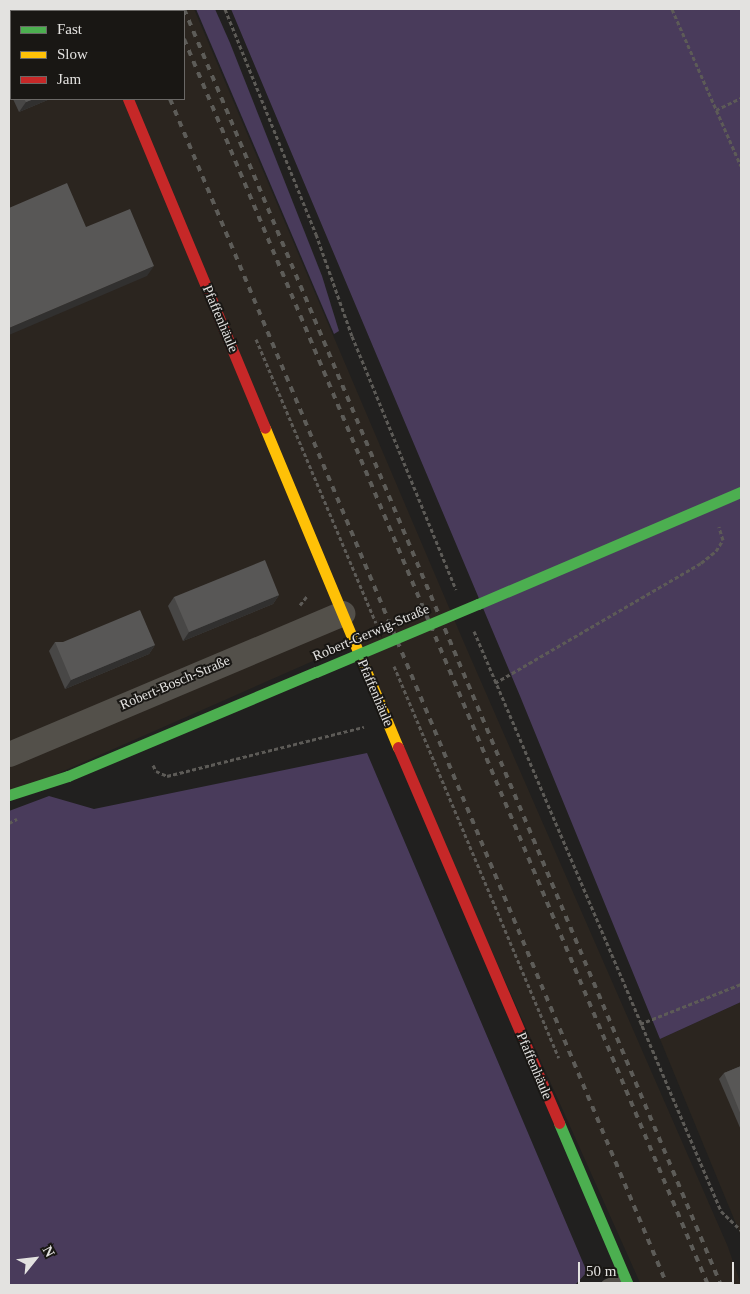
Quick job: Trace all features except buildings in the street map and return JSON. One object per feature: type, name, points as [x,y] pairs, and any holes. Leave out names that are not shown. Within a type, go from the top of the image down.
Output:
[{"type":"street","name":"Pfaffenhäule","points":[[128,100],[386,720],[626,1281]]},
{"type":"street","name":"Robert-Gerwig-Straße","points":[[9,795],[68,776],[741,492]]},
{"type":"street","name":"Robert-Bosch-Straße","points":[[9,754],[342,613]]},
{"type":"lane","points":[[607,1285],[626,1281]]},
{"type":"path","points":[[672,9],[741,166]]},
{"type":"path","points":[[716,110],[741,98]]},
{"type":"path","points":[[255,336],[378,627]]},
{"type":"path","points":[[495,683],[701,563],[716,551],[723,540],[719,527]]},
{"type":"path","points":[[393,663],[562,1065]]},
{"type":"path","points":[[152,764],[156,771],[167,776],[386,720]]},
{"type":"path","points":[[640,1024],[741,984]]},
{"type":"shaded area","points":[[9,9],[194,9],[465,645],[728,1247],[741,1285],[641,1285],[354,643],[9,795]]},
{"type":"shaded area","points":[[196,9],[215,9],[230,43],[322,276],[339,331],[334,334]]},
{"type":"shaded area","points":[[231,9],[741,9],[741,1002],[660,1039],[520,696]]},
{"type":"shaded area","points":[[367,753],[587,1272],[575,1285],[9,1285],[9,811],[49,796],[94,809]]},
{"type":"shaded area","points":[[741,1002],[741,1236],[660,1039]]},
{"type":"railway","points":[[185,11],[721,1285]]},
{"type":"railway","points":[[185,41],[708,1285]]},
{"type":"railway","points":[[170,100],[667,1285]]},
{"type":"traffic: fast","points":[[478,604],[741,492]]},
{"type":"traffic: fast","points":[[316,672],[478,604]]},
{"type":"traffic: fast","points":[[9,795],[68,776],[316,672]]},
{"type":"traffic: fast","points":[[559,1123],[628,1285]]},
{"type":"traffic: slow","points":[[265,428],[398,747]]},
{"type":"traffic: jam","points":[[128,100],[265,428]]},
{"type":"traffic: jam","points":[[398,747],[559,1123]]}]
